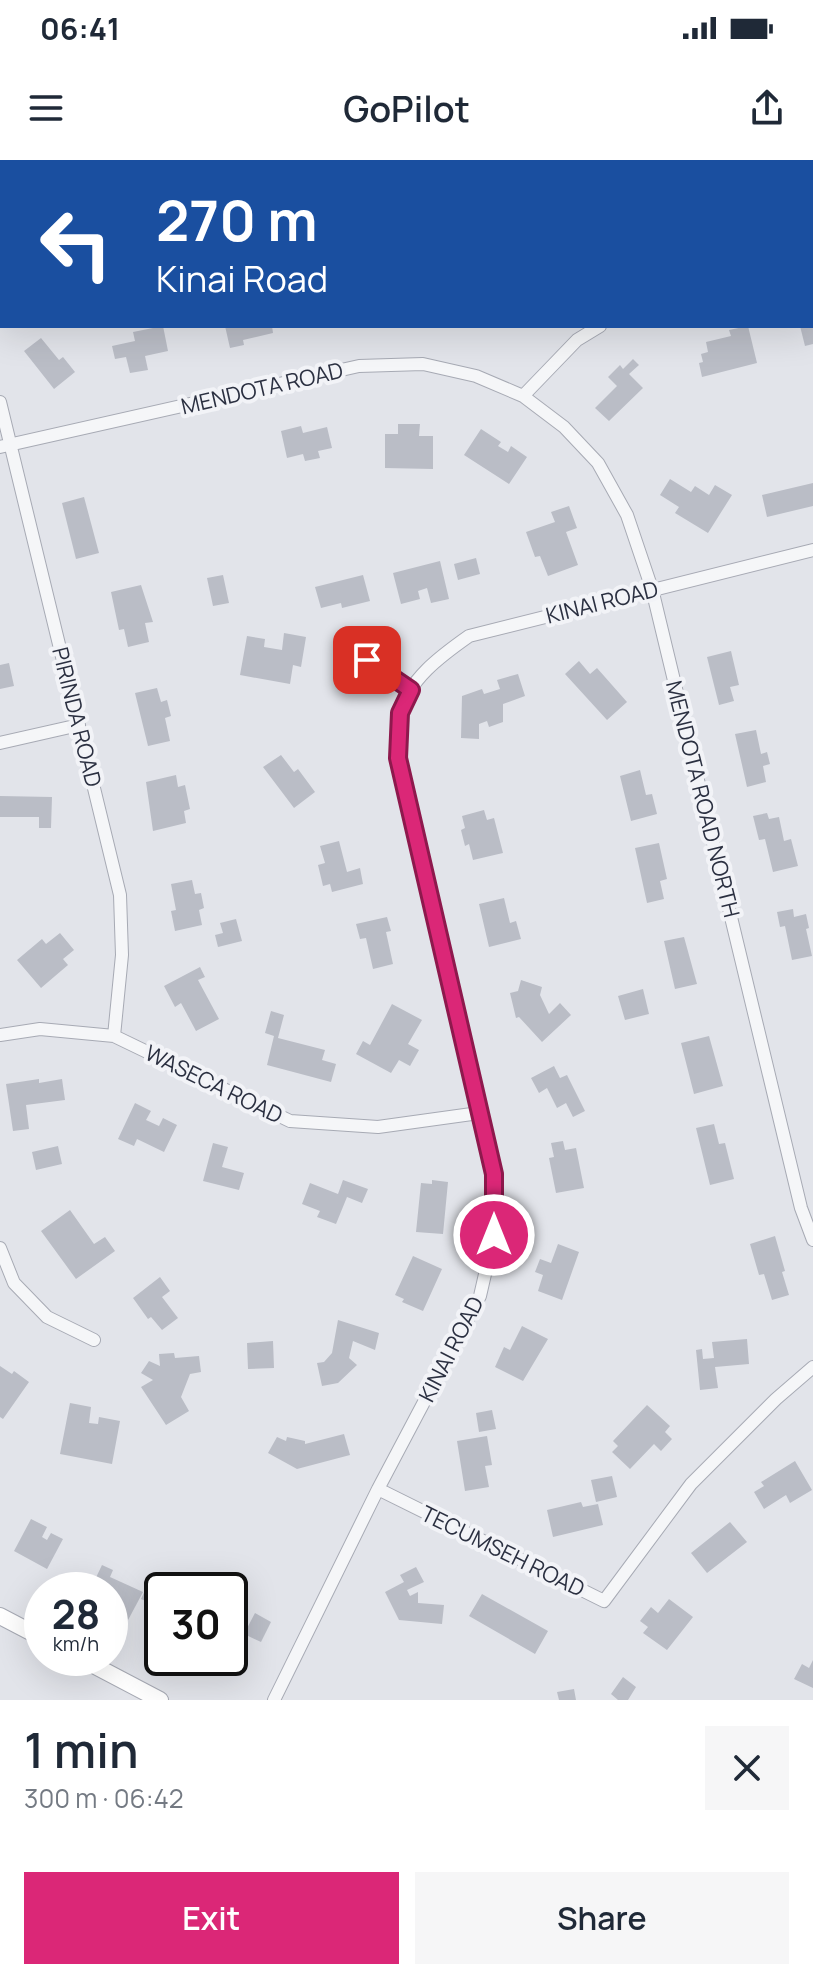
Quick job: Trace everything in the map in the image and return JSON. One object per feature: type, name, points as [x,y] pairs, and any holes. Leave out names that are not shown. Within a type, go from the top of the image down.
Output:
[{"type":"main road","points":[[0,1616],[24,1629]]},
{"type":"main road","points":[[114,1676],[160,1700]]},
{"type":"street","points":[[523,396],[577,340],[597,328]]},
{"type":"street","name":"MENDOTA ROAD","points":[[5,446],[359,366],[423,364],[476,376],[523,396]]},
{"type":"street","name":"MENDOTA ROAD NORTH","points":[[523,396],[564,427],[598,463],[627,515],[652,589],[801,1208],[813,1240]]},
{"type":"street","name":"PIRINDA ROAD","points":[[0,402],[5,446],[79,725],[120,895],[122,955],[114,1036]]},
{"type":"street","name":"KINAI ROAD","points":[[274,1700],[378,1489],[480,1296],[494,1235],[494,1174],[398,758],[400,713],[411,690],[438,658],[469,636],[813,550]]},
{"type":"street","points":[[367,660],[411,690]]},
{"type":"street","points":[[0,743],[79,725]]},
{"type":"street","name":"WASECA ROAD","points":[[0,1035],[40,1029],[114,1036],[290,1121],[378,1127],[479,1113]]},
{"type":"street","points":[[0,1248],[14,1283],[47,1317],[94,1340]]},
{"type":"street","name":"TECUMSEH ROAD","points":[[378,1489],[604,1601],[691,1484],[776,1399],[813,1367]]},
{"type":"building","points":[[163,328],[168,351],[145,356],[148,370],[130,373],[126,357],[115,359],[112,346],[135,341],[133,332]]},
{"type":"building","points":[[225,328],[272,328],[273,333],[243,340],[244,345],[230,348]]},
{"type":"building","points":[[748,328],[757,363],[702,377],[699,363],[703,362],[701,354],[708,352],[706,342],[731,336],[729,330]]},
{"type":"building","points":[[800,328],[813,328],[813,344],[805,346]]},
{"type":"building","points":[[41,338],[59,360],[63,357],[75,372],[54,389],[24,351]]},
{"type":"building","points":[[633,359],[639,365],[629,374],[643,388],[609,421],[595,408],[617,386],[608,377],[620,365],[623,369]]},
{"type":"building","points":[[398,424],[420,424],[419,436],[433,436],[433,469],[385,468],[385,434],[398,434]]},
{"type":"building","points":[[301,426],[303,433],[327,427],[332,448],[318,451],[320,458],[305,461],[303,454],[287,458],[281,431]]},
{"type":"building","points":[[481,429],[501,442],[498,446],[508,452],[511,446],[527,457],[509,484],[464,455]]},
{"type":"building","points":[[670,479],[691,492],[695,486],[709,495],[715,485],[732,495],[708,533],[675,513],[679,507],[660,495]]},
{"type":"building","points":[[813,483],[813,506],[767,517],[762,495]]},
{"type":"building","points":[[84,497],[99,553],[76,559],[62,503]]},
{"type":"building","points":[[569,506],[577,528],[566,532],[578,565],[548,576],[540,556],[535,557],[526,532],[555,522],[551,512]]},
{"type":"building","points":[[476,558],[480,574],[458,580],[454,564]]},
{"type":"building","points":[[440,561],[449,599],[431,603],[427,588],[418,591],[420,599],[401,604],[393,573]]},
{"type":"building","points":[[223,575],[229,603],[213,606],[207,578]]},
{"type":"building","points":[[363,575],[370,601],[342,608],[341,603],[321,608],[315,587]]},
{"type":"building","points":[[141,585],[153,622],[145,623],[149,642],[128,647],[124,629],[119,630],[111,592]]},
{"type":"building","points":[[284,633],[306,637],[301,667],[293,665],[290,684],[240,675],[247,636],[265,639],[264,647],[282,650]]},
{"type":"building","points":[[731,651],[739,685],[730,687],[734,701],[719,705],[707,657]]},
{"type":"building","points":[[579,661],[590,674],[597,668],[627,702],[607,720],[565,674]]},
{"type":"building","points":[[9,663],[14,686],[0,689],[0,665]]},
{"type":"building","points":[[518,674],[525,696],[503,704],[503,722],[489,727],[487,721],[479,724],[479,739],[461,738],[462,696],[482,689],[484,694],[500,689],[497,680]]},
{"type":"building","points":[[157,688],[161,702],[167,700],[171,716],[165,718],[170,741],[148,746],[135,693]]},
{"type":"building","points":[[756,730],[761,754],[767,752],[770,764],[763,766],[766,782],[747,787],[735,734]]},
{"type":"building","points":[[281,755],[294,772],[298,769],[315,792],[294,808],[263,767]]},
{"type":"building","points":[[640,770],[646,795],[652,794],[657,814],[631,821],[620,776]]},
{"type":"building","points":[[176,775],[178,787],[185,785],[190,809],[184,811],[186,823],[153,831],[146,782]]},
{"type":"building","points":[[0,796],[52,797],[51,828],[39,828],[39,817],[0,817]]},
{"type":"building","points":[[484,810],[487,820],[494,818],[503,853],[473,860],[461,830],[465,828],[462,816]]},
{"type":"building","points":[[767,813],[769,819],[779,817],[784,841],[791,839],[798,866],[773,872],[765,839],[759,840],[753,816]]},
{"type":"building","points":[[339,841],[347,872],[360,868],[363,884],[332,892],[330,884],[323,886],[318,865],[325,863],[320,846]]},
{"type":"building","points":[[659,843],[667,879],[660,881],[664,899],[647,903],[635,848]]},
{"type":"building","points":[[192,880],[195,894],[201,893],[204,908],[199,910],[202,925],[175,931],[171,911],[176,910],[171,884]]},
{"type":"building","points":[[504,898],[510,923],[516,921],[521,939],[489,947],[479,904]]},
{"type":"building","points":[[793,909],[794,917],[806,914],[812,956],[792,960],[785,926],[780,927],[777,912]]},
{"type":"building","points":[[387,917],[391,931],[386,932],[393,964],[373,969],[366,938],[360,939],[356,924]]},
{"type":"building","points":[[236,919],[242,941],[218,947],[215,935],[223,933],[220,923]]},
{"type":"building","points":[[60,933],[74,950],[63,959],[68,965],[41,988],[17,960],[42,939],[46,944]]},
{"type":"building","points":[[684,937],[697,984],[675,989],[664,941]]},
{"type":"building","points":[[200,967],[205,977],[198,980],[219,1019],[196,1031],[181,1003],[175,1007],[164,986]]},
{"type":"building","points":[[521,980],[542,987],[540,995],[549,1014],[560,1003],[571,1015],[542,1042],[519,1017],[516,1018],[510,993],[518,991]]},
{"type":"building","points":[[643,989],[649,1014],[625,1020],[618,996]]},
{"type":"building","points":[[392,1004],[422,1020],[408,1044],[419,1050],[410,1066],[399,1060],[391,1073],[356,1054],[363,1041],[370,1045]]},
{"type":"building","points":[[271,1011],[284,1015],[278,1038],[325,1050],[322,1060],[336,1064],[331,1082],[267,1065],[274,1036],[265,1033]]},
{"type":"building","points":[[709,1036],[723,1086],[694,1094],[681,1043]]},
{"type":"building","points":[[554,1066],[560,1078],[567,1075],[585,1111],[573,1117],[566,1103],[557,1108],[547,1088],[539,1093],[531,1078]]},
{"type":"building","points":[[39,1079],[39,1083],[62,1079],[65,1100],[26,1105],[29,1129],[13,1131],[6,1084]]},
{"type":"building","points":[[135,1103],[151,1111],[146,1120],[159,1126],[163,1118],[177,1125],[164,1152],[137,1139],[134,1146],[118,1139]]},
{"type":"building","points":[[714,1124],[719,1144],[725,1143],[734,1179],[710,1185],[696,1128]]},
{"type":"building","points":[[563,1141],[565,1150],[576,1148],[584,1188],[556,1193],[549,1158],[554,1157],[551,1143]]},
{"type":"building","points":[[213,1143],[228,1147],[222,1167],[244,1173],[239,1190],[203,1181]]},
{"type":"building","points":[[58,1146],[62,1164],[36,1170],[32,1152]]},
{"type":"building","points":[[343,1180],[368,1189],[362,1203],[347,1197],[336,1224],[317,1217],[320,1211],[302,1204],[310,1183],[338,1194]]},
{"type":"building","points":[[432,1180],[448,1182],[443,1234],[416,1232],[421,1183],[432,1184]]},
{"type":"building","points":[[70,1210],[94,1244],[105,1237],[115,1251],[76,1279],[41,1231]]},
{"type":"building","points":[[775,1236],[789,1295],[772,1300],[764,1274],[759,1275],[750,1244]]},
{"type":"building","points":[[558,1244],[579,1252],[562,1300],[538,1291],[543,1275],[535,1272],[540,1259],[551,1263]]},
{"type":"building","points":[[413,1256],[442,1269],[423,1311],[402,1302],[404,1299],[395,1295]]},
{"type":"building","points":[[160,1277],[170,1291],[162,1297],[178,1318],[162,1330],[151,1317],[148,1319],[133,1298]]},
{"type":"building","points":[[338,1320],[379,1333],[375,1350],[353,1341],[349,1358],[357,1365],[338,1383],[322,1386],[317,1363],[324,1362],[332,1353]]},
{"type":"building","points":[[522,1326],[548,1339],[523,1381],[495,1367],[504,1347],[510,1350]]},
{"type":"building","points":[[747,1339],[749,1364],[715,1367],[718,1388],[700,1390],[696,1350],[702,1349],[703,1359],[714,1358],[712,1342]]},
{"type":"building","points":[[273,1341],[274,1368],[248,1369],[247,1343]]},
{"type":"building","points":[[174,1353],[175,1358],[199,1356],[201,1372],[190,1374],[181,1397],[189,1411],[166,1425],[141,1387],[153,1380],[141,1373],[149,1361],[160,1366],[159,1354]]},
{"type":"building","points":[[0,1366],[29,1382],[3,1419],[0,1417]]},
{"type":"building","points":[[70,1403],[91,1407],[89,1423],[98,1424],[99,1417],[120,1421],[112,1464],[60,1454]]},
{"type":"building","points":[[647,1405],[670,1426],[665,1432],[672,1439],[661,1451],[654,1444],[630,1469],[612,1452],[618,1446],[613,1441]]},
{"type":"building","points":[[492,1410],[496,1429],[479,1432],[476,1413]]},
{"type":"building","points":[[344,1434],[350,1455],[297,1469],[268,1453],[277,1437],[286,1441],[287,1437],[305,1441],[305,1444]]},
{"type":"building","points":[[487,1436],[492,1465],[485,1466],[489,1487],[465,1491],[457,1441]]},
{"type":"building","points":[[795,1461],[812,1490],[790,1503],[786,1495],[764,1509],[754,1492],[764,1486],[761,1482]]},
{"type":"building","points":[[612,1476],[617,1497],[596,1502],[591,1480]]},
{"type":"building","points":[[581,1502],[583,1507],[598,1504],[603,1525],[553,1537],[547,1510]]},
{"type":"building","points":[[31,1519],[47,1527],[42,1537],[47,1540],[51,1533],[63,1539],[47,1569],[14,1551]]},
{"type":"building","points":[[730,1522],[747,1542],[707,1573],[691,1553]]},
{"type":"building","points":[[102,1565],[113,1570],[112,1572],[99,1572]]},
{"type":"building","points":[[416,1567],[424,1582],[407,1590],[410,1596],[418,1592],[418,1603],[444,1605],[442,1624],[399,1620],[385,1592],[404,1582],[400,1575]]},
{"type":"building","points":[[128,1585],[143,1592],[128,1620]]},
{"type":"building","points":[[482,1594],[548,1631],[535,1654],[469,1616]]},
{"type":"building","points":[[669,1599],[693,1617],[667,1650],[643,1633],[648,1627],[640,1621],[651,1607],[658,1613]]},
{"type":"building","points":[[255,1613],[271,1622],[261,1642],[248,1636],[248,1626]]},
{"type":"building","points":[[813,1660],[813,1688],[794,1679],[802,1664],[809,1668]]},
{"type":"building","points":[[623,1677],[636,1687],[628,1700],[618,1700],[611,1694]]},
{"type":"building","points":[[574,1689],[576,1700],[559,1700],[557,1692]]},
{"type":"route","points":[[367,660],[411,690],[400,713],[398,758],[494,1174],[494,1235]]}]
